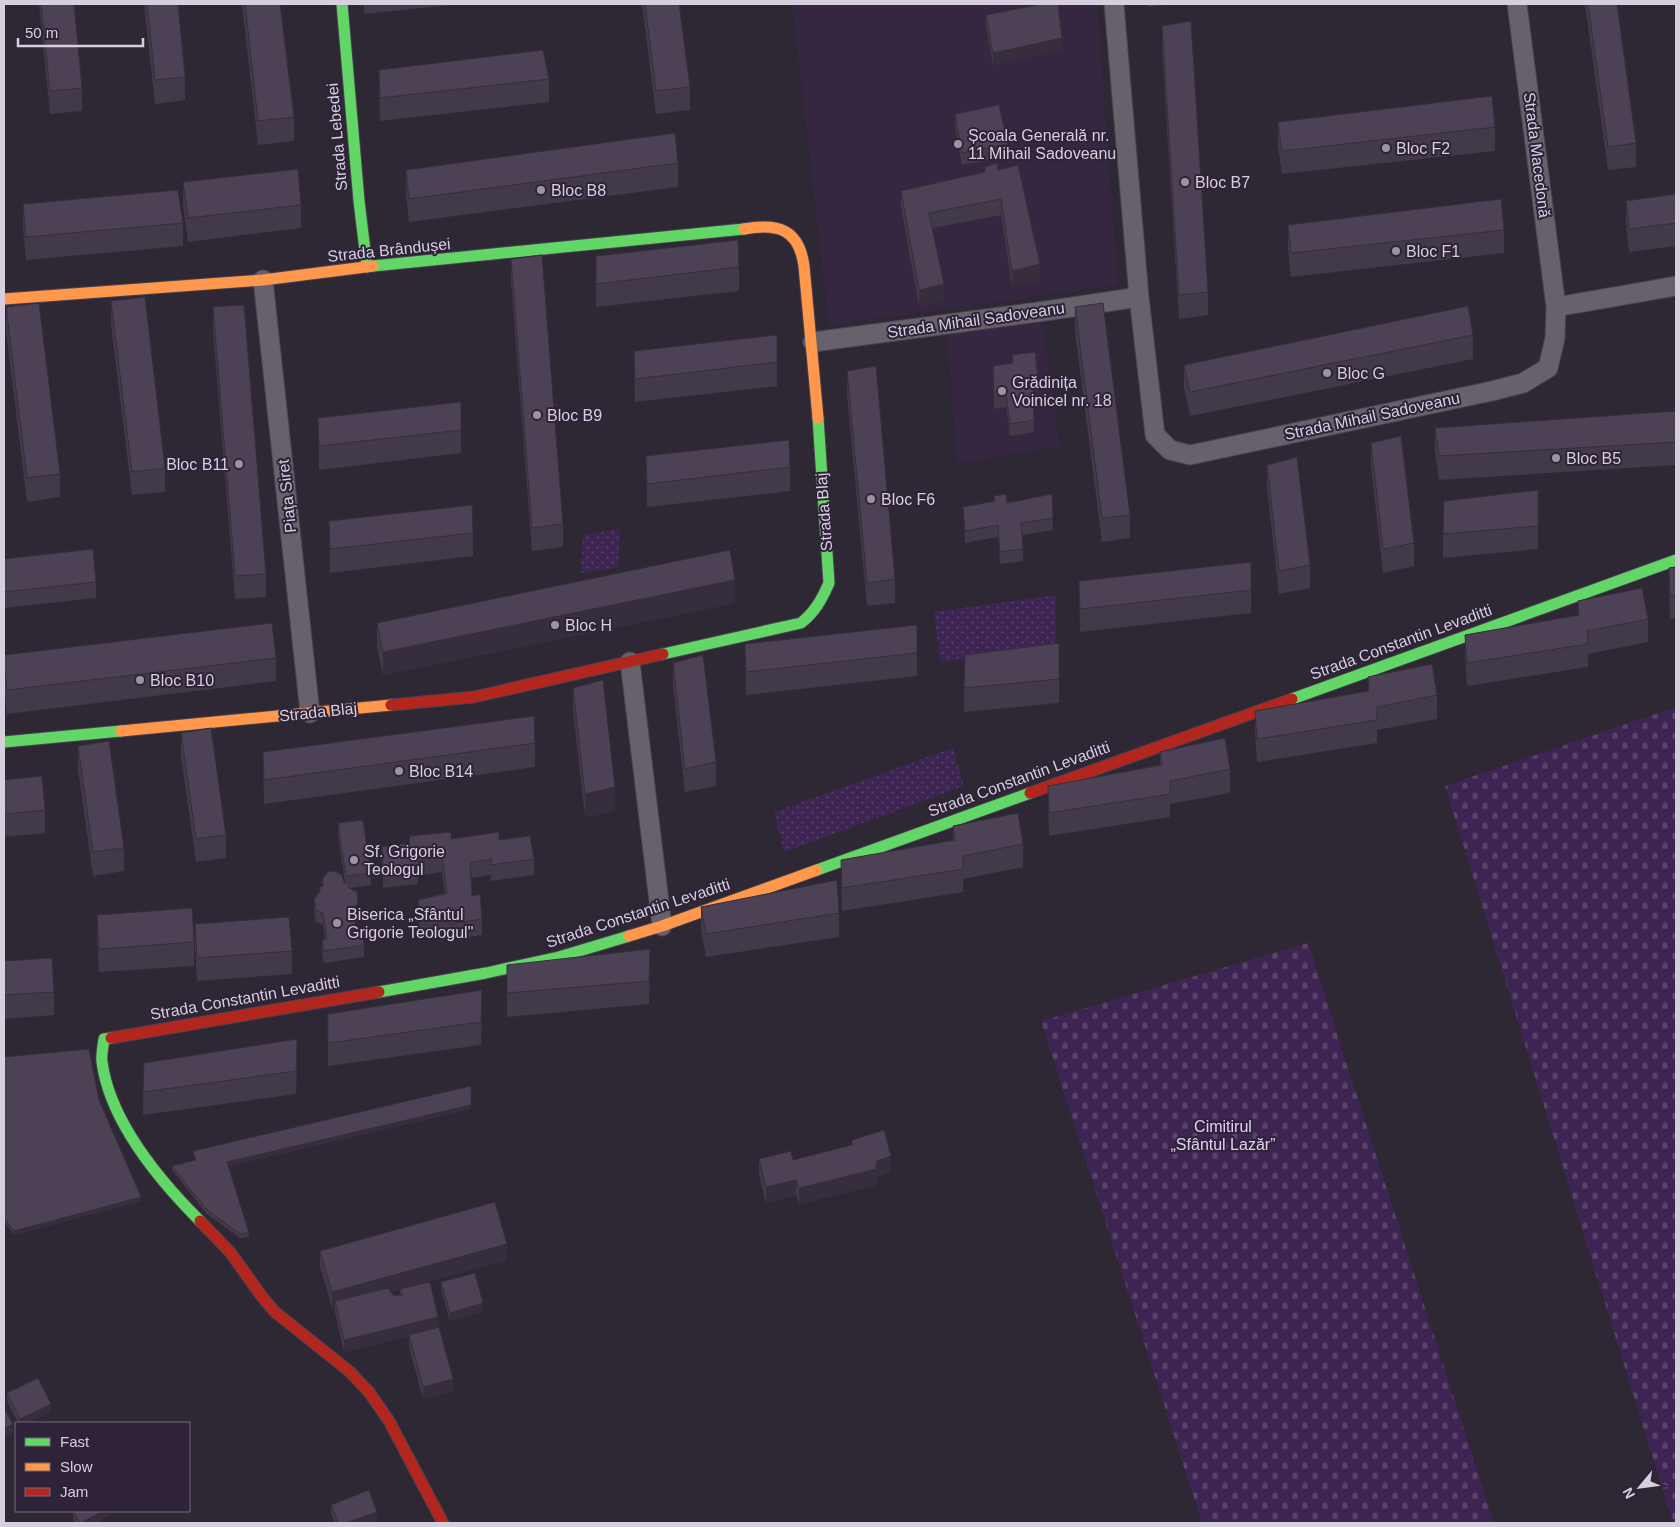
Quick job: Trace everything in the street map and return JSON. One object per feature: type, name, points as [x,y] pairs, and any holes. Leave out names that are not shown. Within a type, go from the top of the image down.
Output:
[{"type":"street","name":"Strada Lebedei","points":[[342,4],[358,194],[367,267]]},
{"type":"street","name":"Strada Mihail Sadoveanu","points":[[1114,4],[1138,297],[1155,436],[1170,450],[1190,455],[1523,383],[1548,368],[1555,338],[1556,307]]},
{"type":"street","name":"Strada Macedonă","points":[[1517,4],[1556,307]]},
{"type":"street","name":"Strada Brândușei","points":[[4,299],[263,280],[367,267],[762,227],[778,228]]},
{"type":"street","name":"Strada Blaj","points":[[4,742],[474,697],[801,623],[811,616],[820,604],[829,583],[813,342],[802,253],[798,242],[791,235],[778,228]]},
{"type":"street","name":"Piața Siret","points":[[263,280],[310,713]]},
{"type":"street","points":[[1556,307],[1676,286]]},
{"type":"street","name":"Strada Mihail Sadoveanu","points":[[813,342],[1138,297]]},
{"type":"street","name":"Strada Constantin Levaditti","points":[[443,1523],[388,1418],[369,1392],[355,1377],[281,1318],[258,1293],[236,1259],[208,1227],[172,1191],[143,1154],[108,1086],[102,1060],[104,1039],[486,973],[559,957],[662,926],[1676,560]]},
{"type":"street","points":[[630,662],[662,926]]},
{"type":"shaded area","name":"Școala Generală nr. 11 Mihail Sadoveanu","points":[[792,4],[1097,4],[1118,285],[829,325]]},
{"type":"shaded area","name":"Grădinița Voinicel nr. 18","points":[[1043,319],[1060,447],[957,463],[947,335]]},
{"type":"green space","points":[[620,529],[618,567],[581,573],[583,535]]},
{"type":"green space","points":[[1056,595],[1056,646],[940,662],[934,612]]},
{"type":"green space","points":[[1676,707],[1676,1523],[1673,1523],[1445,786]]},
{"type":"green space","points":[[953,748],[964,786],[784,852],[774,812]]},
{"type":"green space","name":"Cimitirul „Sfântul Lazăr”","points":[[1308,943],[1494,1523],[1202,1523],[1041,1021]]},
{"type":"building","points":[[41,4],[74,4],[82,88],[50,91]]},
{"type":"building","points":[[147,4],[178,4],[185,77],[155,80]]},
{"type":"building","points":[[245,4],[280,4],[294,117],[258,121]]},
{"type":"building","points":[[645,4],[679,4],[690,87],[656,91]]},
{"type":"building","points":[[1042,4],[1058,4],[1062,38],[993,53],[986,15]]},
{"type":"building","points":[[1588,4],[1617,4],[1636,143],[1608,147]]},
{"type":"building","name":"Bloc B7","points":[[1191,21],[1208,292],[1179,295],[1162,26]]},
{"type":"building","points":[[543,50],[549,79],[380,98],[379,70]]},
{"type":"building","points":[[1492,96],[1495,127],[1282,151],[1278,122]]},
{"type":"building","points":[[999,105],[1008,144],[962,153],[955,114]]},
{"type":"building","points":[[675,133],[678,163],[409,199],[406,170]]},
{"type":"building","points":[[997,163],[998,170],[1018,165],[1040,264],[1012,271],[1001,199],[929,213],[944,284],[919,290],[901,191],[985,172],[985,167]]},
{"type":"building","points":[[298,169],[301,205],[188,218],[183,182]]},
{"type":"building","points":[[178,190],[183,223],[26,237],[23,204]]},
{"type":"building","points":[[1676,194],[1676,223],[1629,229],[1626,201]]},
{"type":"building","points":[[1501,199],[1504,230],[1291,253],[1288,225]]},
{"type":"building","points":[[738,240],[739,267],[596,284],[596,256]]},
{"type":"building","name":"Bloc B9","points":[[542,255],[563,524],[532,528],[511,259]]},
{"type":"building","points":[[145,297],[165,468],[132,472],[111,301]]},
{"type":"building","points":[[39,303],[60,474],[27,478],[6,307]]},
{"type":"building","points":[[1103,303],[1130,515],[1102,518],[1075,307]]},
{"type":"building","name":"Bloc B11","points":[[244,305],[266,574],[235,576],[213,307]]},
{"type":"building","points":[[1468,306],[1473,335],[1190,392],[1184,365]]},
{"type":"building","points":[[777,335],[777,362],[635,379],[634,351]]},
{"type":"building","points":[[1035,352],[1039,387],[1033,389],[1034,420],[1010,424],[1006,395],[994,397],[993,366],[1013,363],[1012,355]]},
{"type":"building","name":"Bloc F6","points":[[876,366],[895,579],[867,583],[847,371]]},
{"type":"building","points":[[461,402],[461,430],[319,446],[318,418]]},
{"type":"building","points":[[1676,411],[1676,442],[1439,456],[1435,428]]},
{"type":"building","points":[[1401,436],[1414,543],[1383,549],[1371,443]]},
{"type":"building","points":[[789,440],[790,467],[647,484],[646,456]]},
{"type":"building","points":[[1297,457],[1310,565],[1279,571],[1267,465]]},
{"type":"building","points":[[1538,490],[1538,526],[1443,534],[1444,501]]},
{"type":"building","points":[[1006,494],[1007,503],[1052,494],[1053,518],[1021,523],[1023,549],[1000,552],[998,525],[965,531],[963,507],[995,501],[994,496]]},
{"type":"building","points":[[472,505],[473,533],[330,549],[329,521]]},
{"type":"building","points":[[93,549],[96,582],[4,592],[4,559]]},
{"type":"building","points":[[730,550],[735,580],[383,652],[377,623]]},
{"type":"building","points":[[1251,562],[1251,590],[1080,609],[1079,581]]},
{"type":"building","points":[[1676,567],[1676,595],[1670,596],[1669,568]]},
{"type":"building","points":[[1642,588],[1648,619],[1587,631],[1588,644],[1467,663],[1465,635],[1579,615],[1578,601]]},
{"type":"building","points":[[272,623],[276,658],[7,690],[4,655]]},
{"type":"building","points":[[917,625],[917,653],[746,672],[745,644]]},
{"type":"building","points":[[1059,643],[1059,679],[964,688],[965,655]]},
{"type":"building","points":[[703,655],[716,762],[685,769],[673,663]]},
{"type":"building","points":[[1432,664],[1437,695],[1377,707],[1377,720],[1257,739],[1255,711],[1369,691],[1368,677]]},
{"type":"building","points":[[603,680],[615,787],[585,794],[573,688]]},
{"type":"building","points":[[534,716],[535,743],[264,780],[263,752]]},
{"type":"building","points":[[211,728],[226,835],[196,839],[181,733]]},
{"type":"building","points":[[1225,738],[1230,769],[1170,781],[1170,794],[1049,813],[1048,786],[1162,765],[1160,752]]},
{"type":"building","points":[[109,741],[124,848],[93,852],[78,746]]},
{"type":"building","points":[[42,776],[45,810],[4,814],[4,780]]},
{"type":"building","points":[[1018,813],[1023,844],[963,856],[963,869],[842,888],[841,860],[955,840],[953,826]]},
{"type":"building","name":"Sf. Grigorie Teologul","points":[[363,820],[371,873],[346,876],[338,823]]},
{"type":"building","points":[[451,832],[451,839],[499,832],[499,840],[530,836],[534,859],[491,865],[492,859],[470,862],[472,896],[480,894],[482,919],[450,924],[450,915],[421,921],[418,900],[447,893],[442,856],[418,860],[418,868],[383,872],[382,847],[409,843],[410,836]]},
{"type":"building","name":"Biserica „Sfântul Grigorie Teologul\"","points":[[335,871],[342,875],[344,883],[348,882],[349,888],[357,892],[358,903],[353,908],[357,934],[362,934],[364,945],[324,951],[322,940],[327,939],[323,913],[316,910],[314,899],[320,892],[320,887],[323,886],[323,878],[328,872]]},
{"type":"building","points":[[837,880],[839,913],[706,934],[701,907]]},
{"type":"building","points":[[192,908],[194,942],[99,949],[97,915]]},
{"type":"building","points":[[289,917],[292,951],[197,958],[195,924]]},
{"type":"building","points":[[650,949],[649,981],[507,993],[507,965]]},
{"type":"building","points":[[52,958],[54,992],[4,995],[4,961]]},
{"type":"building","points":[[482,990],[481,1022],[328,1043],[328,1014]]},
{"type":"building","points":[[297,1039],[296,1071],[143,1092],[144,1063]]},
{"type":"building","points":[[89,1049],[99,1100],[141,1197],[14,1231],[4,1218],[4,1057]]},
{"type":"building","points":[[471,1086],[471,1105],[227,1162],[249,1233],[240,1234],[207,1210],[172,1166],[196,1160],[193,1151]]},
{"type":"building","points":[[884,1130],[891,1156],[877,1161],[876,1169],[799,1188],[796,1180],[766,1187],[759,1159],[791,1151],[793,1160],[852,1145],[852,1140]]},
{"type":"building","points":[[495,1202],[507,1244],[332,1292],[320,1251]]},
{"type":"building","points":[[475,1273],[483,1303],[450,1313],[441,1282]]},
{"type":"building","points":[[430,1282],[438,1317],[344,1340],[335,1301],[388,1288],[394,1296],[403,1295],[400,1289]]},
{"type":"building","points":[[439,1327],[453,1379],[423,1387],[409,1335]]},
{"type":"building","points":[[38,1378],[51,1404],[20,1419],[7,1393]]},
{"type":"building","points":[[4,1408],[13,1424],[4,1429]]},
{"type":"building","points":[[369,1490],[377,1512],[346,1523],[338,1523],[331,1505]]},
{"type":"building","points":[[73,1512],[101,1512],[81,1523]]},
{"type":"traffic: fast","points":[[342,4],[359,201],[367,267]]},
{"type":"traffic: fast","points":[[373,266],[744,229]]},
{"type":"traffic: fast","points":[[663,654],[801,623],[818,605],[829,583],[818,418]]},
{"type":"traffic: fast","points":[[1292,699],[1676,560]]},
{"type":"traffic: fast","points":[[4,742],[121,731]]},
{"type":"traffic: fast","points":[[817,870],[1030,793]]},
{"type":"traffic: fast","points":[[379,992],[486,973],[559,957],[629,936]]},
{"type":"traffic: fast","points":[[111,1038],[104,1039],[102,1059],[107,1084],[115,1106],[126,1127],[153,1168],[200,1221]]},
{"type":"traffic: slow","points":[[744,229],[767,227],[785,231],[792,236],[801,254],[804,266],[818,418]]},
{"type":"traffic: slow","points":[[4,299],[263,280],[373,266]]},
{"type":"traffic: slow","points":[[121,731],[391,705]]},
{"type":"traffic: slow","points":[[629,936],[817,870]]},
{"type":"traffic: jam","points":[[391,705],[474,697],[663,654]]},
{"type":"traffic: jam","points":[[1030,793],[1292,699]]},
{"type":"traffic: jam","points":[[111,1038],[379,992]]},
{"type":"traffic: jam","points":[[200,1221],[230,1252],[275,1312],[349,1371],[369,1392],[389,1421],[443,1523]]},
{"type":"place","name":"Școala Generală nr. 11 Mihail Sadoveanu","points":[[958,144]]},
{"type":"place","name":"Bloc F2","points":[[1386,148]]},
{"type":"place","name":"Bloc B7","points":[[1185,182]]},
{"type":"place","name":"Bloc B8","points":[[541,190]]},
{"type":"place","name":"Bloc F1","points":[[1396,251]]},
{"type":"place","name":"Bloc G","points":[[1327,373]]},
{"type":"place","name":"Grădinița Voinicel nr. 18","points":[[1002,391]]},
{"type":"place","name":"Bloc B9","points":[[537,415]]},
{"type":"place","name":"Bloc B5","points":[[1556,458]]},
{"type":"place","name":"Bloc B11","points":[[239,464]]},
{"type":"place","name":"Bloc F6","points":[[871,499]]},
{"type":"place","name":"Bloc H","points":[[555,625]]},
{"type":"place","name":"Bloc B10","points":[[140,680]]},
{"type":"place","name":"Bloc B14","points":[[399,771]]},
{"type":"place","name":"Sf. Grigorie Teologul","points":[[354,860]]},
{"type":"place","name":"Biserica „Sfântul Grigorie Teologul\"","points":[[337,923]]}]
